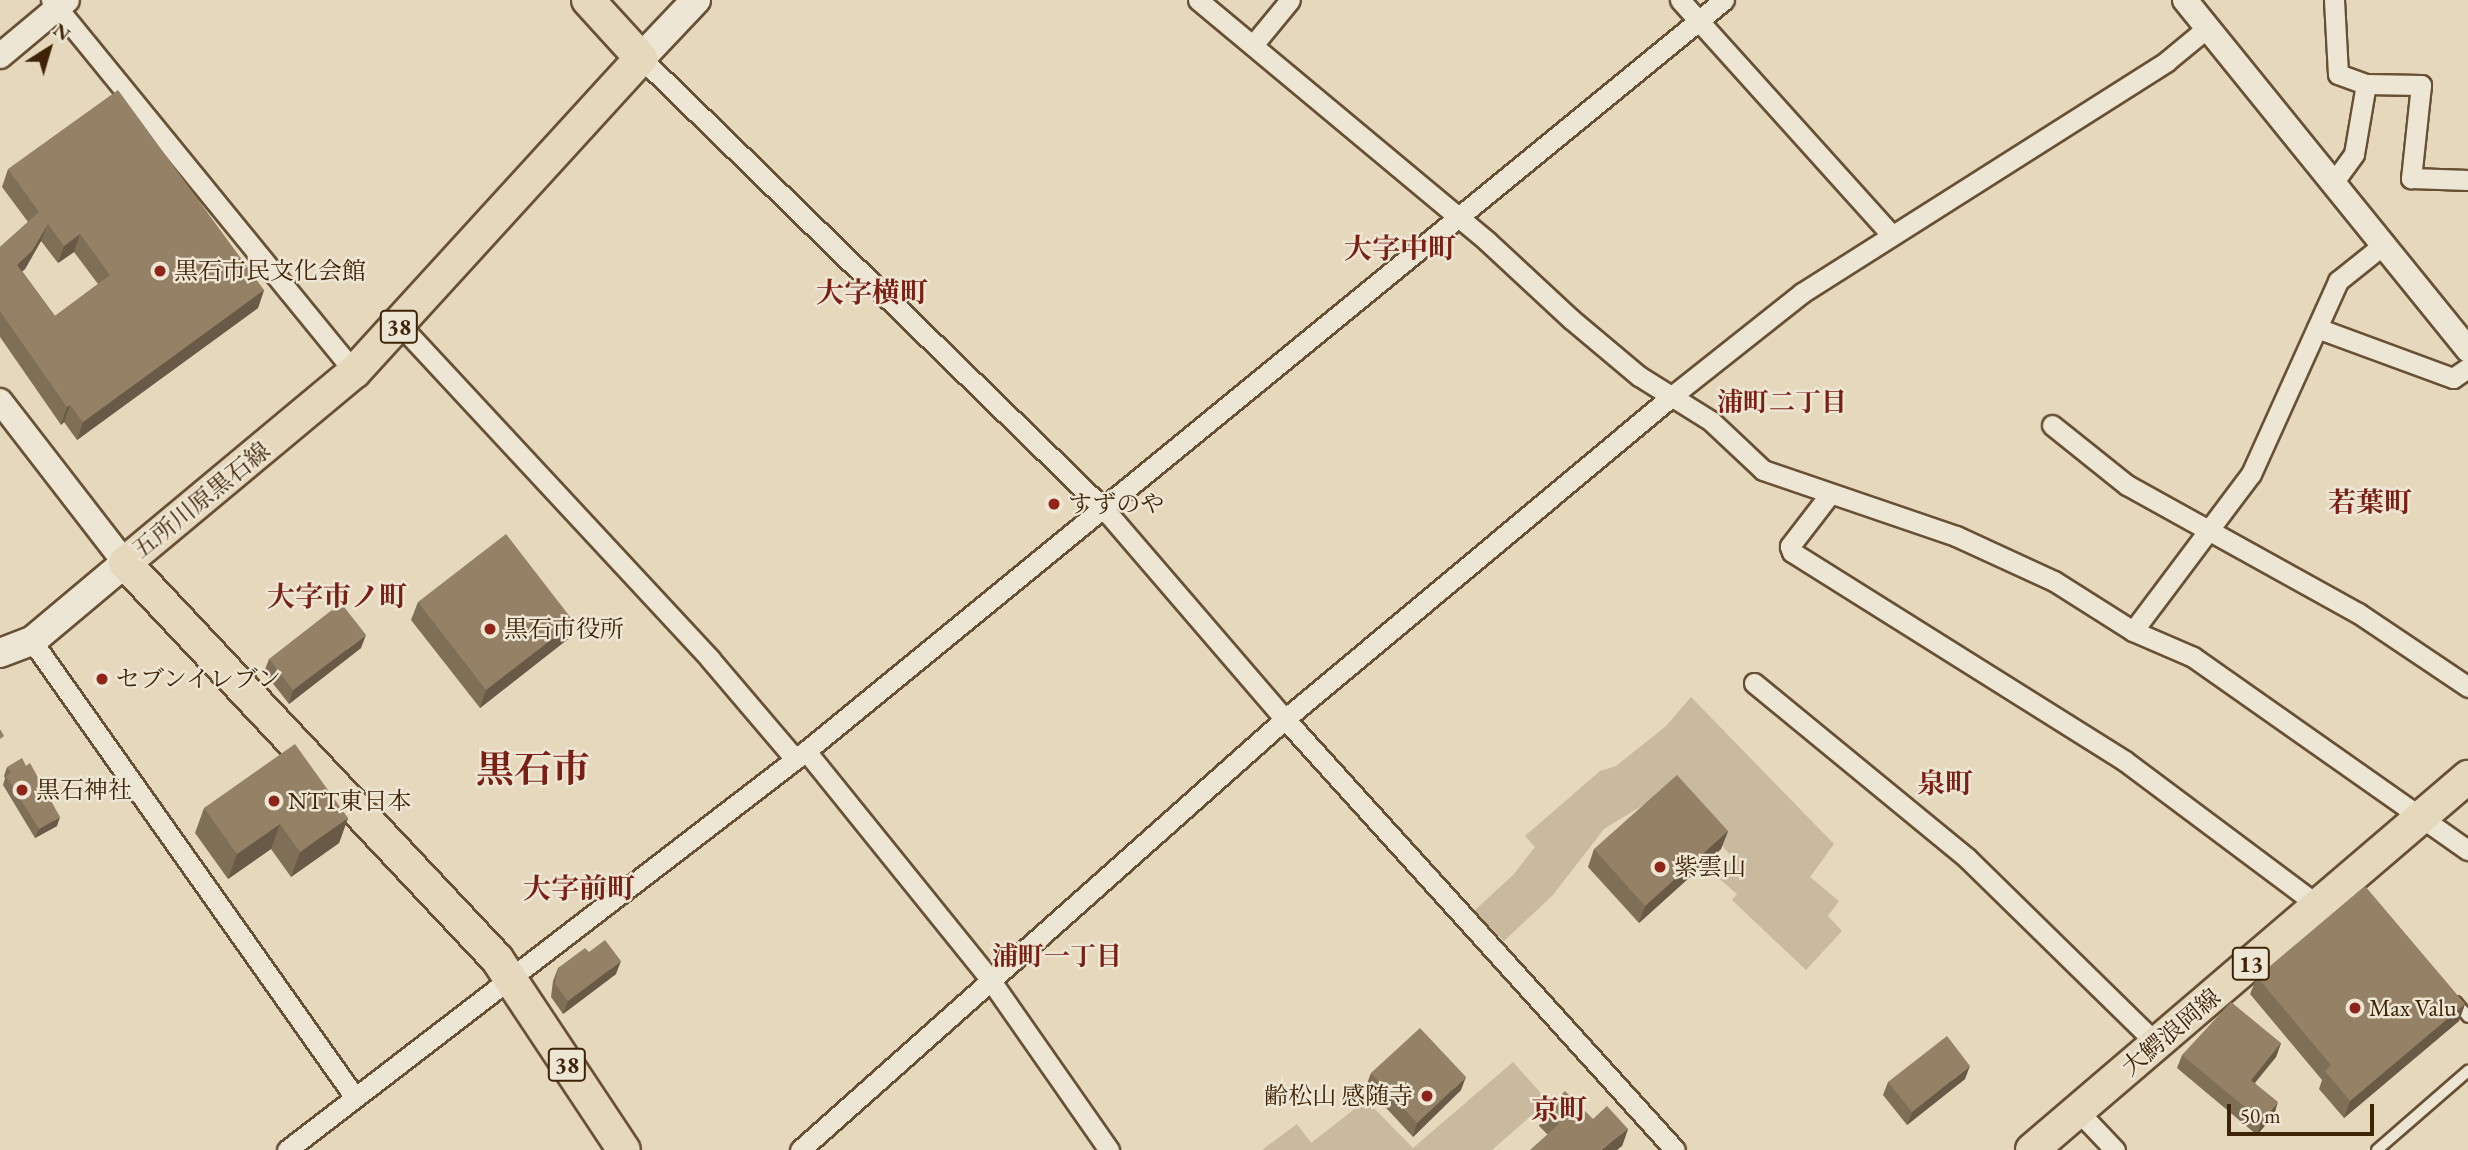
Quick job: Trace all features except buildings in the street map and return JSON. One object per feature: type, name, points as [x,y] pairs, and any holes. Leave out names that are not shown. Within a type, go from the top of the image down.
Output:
[{"type":"main road","points":[[588,0],[641,58],[696,0]]},
{"type":"main road","name":"五所川原黒石線","points":[[624,1150],[497,959],[125,563],[354,372],[400,326],[641,58]]},
{"type":"main road","points":[[0,653],[32,641],[125,563]]},
{"type":"main road","name":"大鰐浪岡線","points":[[2032,1150],[2319,906],[2358,881],[2468,777]]},
{"type":"street","points":[[1198,0],[1457,218],[1629,368],[1711,421],[1763,470],[1977,545],[2053,580],[2133,631],[2193,657],[2468,850]]},
{"type":"street","points":[[1253,45],[1290,0]]},
{"type":"street","points":[[1680,0],[1891,234]]},
{"type":"street","points":[[287,1150],[801,755],[1105,510],[1724,0]]},
{"type":"street","points":[[2185,0],[2468,350]]},
{"type":"street","points":[[2334,0],[2338,74],[2366,83],[2421,85],[2411,178],[2468,180]]},
{"type":"street","points":[[0,56],[59,3],[354,372]]},
{"type":"street","points":[[800,1150],[989,978],[1285,719],[1672,396],[1802,293],[2167,61],[2207,28]]},
{"type":"street","points":[[641,58],[1105,510],[1285,719],[1675,1150]]},
{"type":"street","points":[[2333,183],[2354,154],[2366,83]]},
{"type":"street","points":[[2133,631],[2251,474],[2338,281],[2383,245]]},
{"type":"street","points":[[400,326],[801,755],[989,978],[1109,1150]]},
{"type":"street","points":[[2317,328],[2453,378],[2468,368]]},
{"type":"street","points":[[0,401],[125,563]]},
{"type":"street","points":[[2052,425],[2127,485],[2358,613],[2468,687]]},
{"type":"street","points":[[1830,494],[1790,546],[1792,552],[2125,761],[2319,906]]},
{"type":"street","points":[[32,641],[354,1096]]},
{"type":"street","points":[[1754,682],[1967,858],[2157,1044]]},
{"type":"street","points":[[2078,1111],[2115,1150]]},
{"type":"lane","points":[[2444,988],[2468,1017]]},
{"type":"lane","points":[[2377,1150],[2468,1071]]},
{"type":"shaded area","points":[[1691,697],[1834,844],[1810,877],[1839,901],[1828,916],[1842,931],[1806,970],[1732,900],[1737,894],[1717,877],[1733,858],[1671,788],[1604,829],[1553,895],[1504,941],[1474,911],[1513,875],[1535,847],[1525,836],[1600,771],[1616,766],[1665,727]]},
{"type":"shaded area","points":[[1513,1062],[1548,1101],[1492,1150],[1262,1150],[1297,1124],[1311,1143],[1366,1100],[1413,1148]]},
{"type":"place","name":"黒石市民文化会館","points":[[160,271]]},
{"type":"place","name":"すずのや","points":[[1054,504]]},
{"type":"place","name":"黒石市役所","points":[[490,629]]},
{"type":"place","name":"セブンイレブン","points":[[102,679]]},
{"type":"place","name":"黒石神社","points":[[22,790]]},
{"type":"place","name":"NTT東日本","points":[[274,801]]},
{"type":"place","name":"紫雲山","points":[[1660,867]]},
{"type":"place","name":"Max Valu","points":[[2355,1008]]},
{"type":"place","name":"齢松山 感随寺","points":[[1427,1096]]},
{"type":"district","name":"大字中町","points":[[1400,248]]},
{"type":"district","name":"大字横町","points":[[872,292]]},
{"type":"district","name":"浦町二丁目","points":[[1782,403]]},
{"type":"district","name":"若葉町","points":[[2370,502]]},
{"type":"district","name":"大字市ノ町","points":[[337,596]]},
{"type":"district","name":"黒石市","points":[[533,769]]},
{"type":"district","name":"泉町","points":[[1945,783]]},
{"type":"district","name":"大字前町","points":[[579,888]]},
{"type":"district","name":"浦町一丁目","points":[[1057,957]]},
{"type":"district","name":"京町","points":[[1559,1109]]}]
